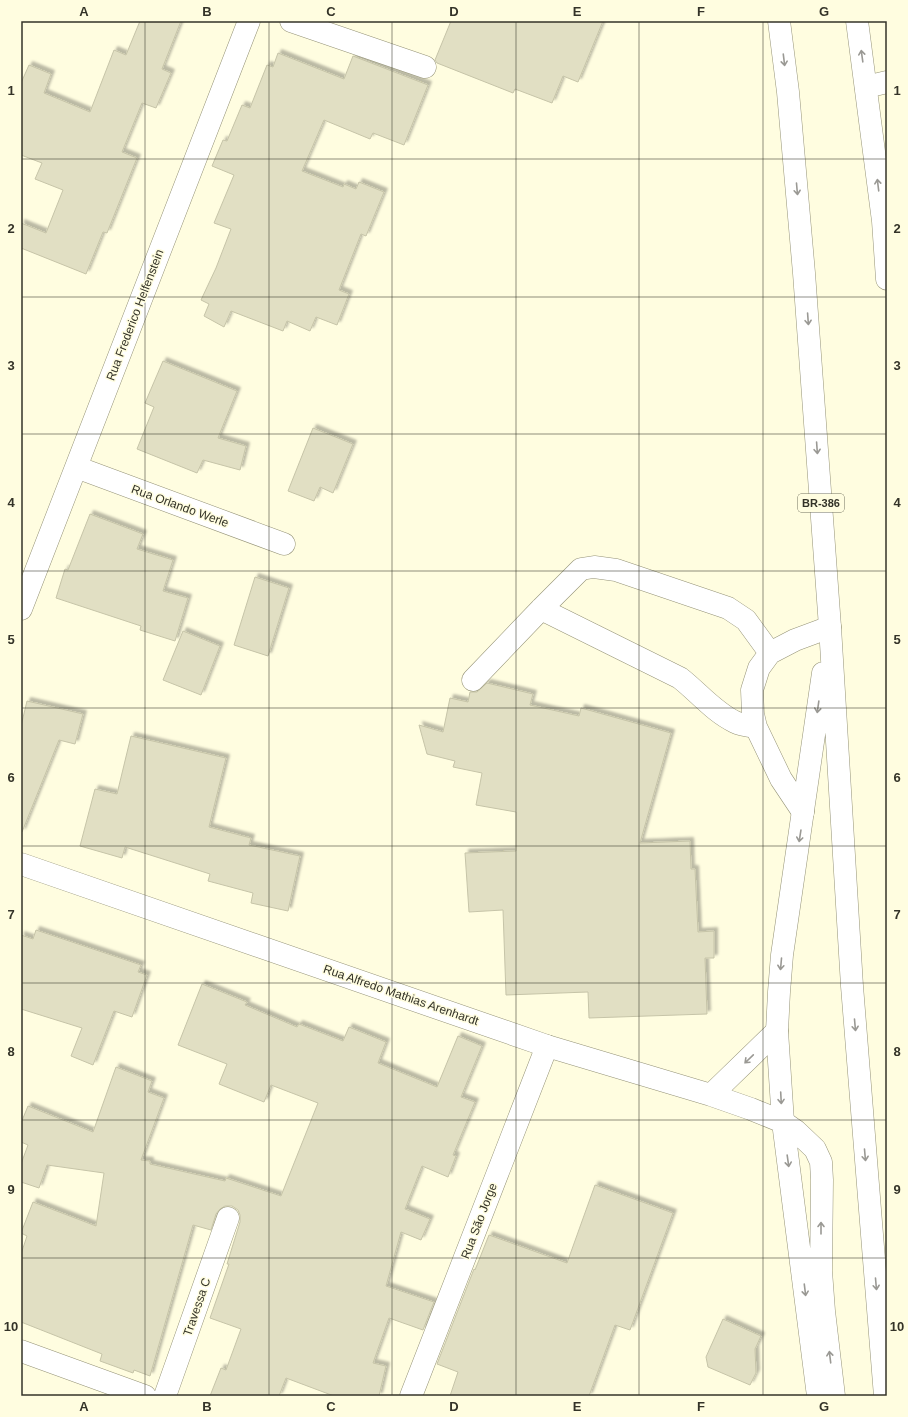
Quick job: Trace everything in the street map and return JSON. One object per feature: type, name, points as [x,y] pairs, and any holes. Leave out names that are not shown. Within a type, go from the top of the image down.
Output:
[{"type":"main road","name":"Rua Frederico Helfenstein","points":[[21,609],[249,21]]},
{"type":"main road","points":[[291,21],[425,67]]},
{"type":"main road","name":"BR-386","points":[[779,21],[788,92],[804,273],[830,627],[852,986],[885,1396]]},
{"type":"main road","points":[[857,21],[877,84],[887,279]]},
{"type":"main road","name":"Rua Orlando Werle","points":[[76,467],[284,544]]},
{"type":"main road","points":[[473,680],[540,609],[581,570],[594,567],[616,570],[728,608],[746,620],[770,653]]},
{"type":"main road","points":[[540,609],[680,678],[693,687],[725,716],[736,722],[756,727]]},
{"type":"main road","points":[[803,812],[781,780],[756,727],[753,714],[752,690],[759,668],[770,653],[795,640],[830,627],[803,812],[782,955],[777,1031],[783,1122],[818,1396]]},
{"type":"main road","name":"Rua Alfredo Mathias Arenhardt","points":[[21,864],[547,1046],[711,1095],[783,1122],[806,1139],[815,1149],[821,1162],[821,1271],[834,1396]]},
{"type":"main road","points":[[711,1095],[777,1031]]},
{"type":"main road","name":"Rua São Jorge","points":[[411,1396],[547,1046]]},
{"type":"main road","name":"Travessa C","points":[[165,1396],[228,1218]]},
{"type":"main road","points":[[21,1351],[145,1396]]},
{"type":"building","points":[[140,21],[181,21],[162,69],[171,73],[156,108],[142,103],[122,152],[137,158],[107,233],[103,232],[86,274],[21,248],[21,223],[46,233],[63,190],[35,179],[42,163],[21,155],[21,83],[29,65],[51,74],[44,93],[90,112],[114,50],[126,55]]},
{"type":"building","points":[[451,21],[603,21],[578,82],[563,76],[552,103],[515,89],[513,93],[437,63],[435,60]]},
{"type":"building","points":[[278,53],[344,79],[353,56],[428,85],[404,145],[373,133],[370,139],[324,120],[302,171],[343,187],[344,184],[356,189],[359,182],[384,192],[366,236],[361,234],[339,290],[349,294],[337,325],[316,317],[310,331],[287,321],[283,331],[231,311],[224,327],[204,316],[209,304],[201,300],[216,268],[231,229],[214,223],[234,175],[212,166],[223,140],[227,141],[242,105],[250,108],[267,65],[273,67]]},
{"type":"building","points":[[163,361],[237,391],[218,438],[246,446],[240,470],[203,460],[197,473],[137,449],[154,407],[145,403]]},
{"type":"building","points":[[313,428],[353,444],[333,493],[320,487],[314,501],[288,491]]},
{"type":"building","points":[[90,514],[143,534],[137,549],[173,560],[163,591],[188,598],[175,641],[140,630],[141,626],[56,598],[65,569],[68,570]]},
{"type":"building","points":[[255,577],[289,588],[268,656],[234,645]]},
{"type":"building","points":[[183,631],[220,646],[201,695],[163,680]]},
{"type":"building","points":[[487,683],[533,694],[530,705],[579,716],[581,708],[671,733],[640,843],[690,841],[691,869],[695,869],[698,932],[714,931],[714,958],[705,958],[707,1014],[589,1018],[588,992],[506,995],[503,910],[469,912],[465,853],[516,851],[516,812],[476,805],[482,773],[453,767],[455,761],[427,754],[419,725],[443,732],[450,698],[468,702],[470,692],[477,692]]},
{"type":"building","points":[[27,701],[83,714],[75,744],[59,740],[21,832],[21,726]]},
{"type":"building","points":[[131,736],[226,758],[209,827],[251,838],[249,845],[300,856],[288,911],[251,903],[253,893],[208,881],[210,874],[125,847],[122,858],[80,846],[95,789],[117,794]]},
{"type":"building","points":[[36,930],[141,965],[138,972],[147,975],[132,1017],[114,1011],[93,1065],[71,1056],[82,1028],[21,1009],[21,935],[33,939]]},
{"type":"building","points":[[202,984],[247,1002],[245,1005],[297,1027],[299,1024],[343,1041],[349,1027],[386,1042],[378,1063],[437,1087],[458,1036],[482,1046],[461,1097],[475,1102],[453,1155],[456,1156],[448,1177],[422,1166],[405,1209],[430,1219],[421,1240],[401,1232],[386,1286],[434,1302],[423,1330],[389,1318],[373,1363],[386,1366],[379,1396],[334,1396],[286,1378],[279,1396],[210,1396],[221,1368],[226,1370],[241,1329],[210,1318],[229,1264],[227,1264],[240,1222],[238,1210],[232,1206],[225,1206],[220,1209],[216,1214],[211,1230],[193,1225],[150,1376],[134,1370],[133,1373],[100,1361],[102,1354],[21,1322],[21,1254],[27,1236],[21,1233],[33,1202],[96,1226],[104,1173],[47,1165],[39,1188],[21,1182],[21,1164],[28,1145],[21,1142],[21,1123],[28,1106],[93,1132],[116,1067],[152,1081],[148,1092],[164,1098],[141,1160],[150,1161],[150,1164],[225,1181],[226,1178],[281,1196],[318,1103],[271,1085],[264,1102],[219,1084],[227,1064],[178,1045]]},
{"type":"building","points":[[595,1185],[673,1213],[630,1330],[615,1325],[589,1396],[450,1396],[458,1372],[437,1364],[474,1269],[475,1270],[489,1235],[567,1263]]},
{"type":"building","points":[[723,1319],[761,1336],[755,1349],[756,1373],[750,1385],[708,1367],[706,1357]]}]
